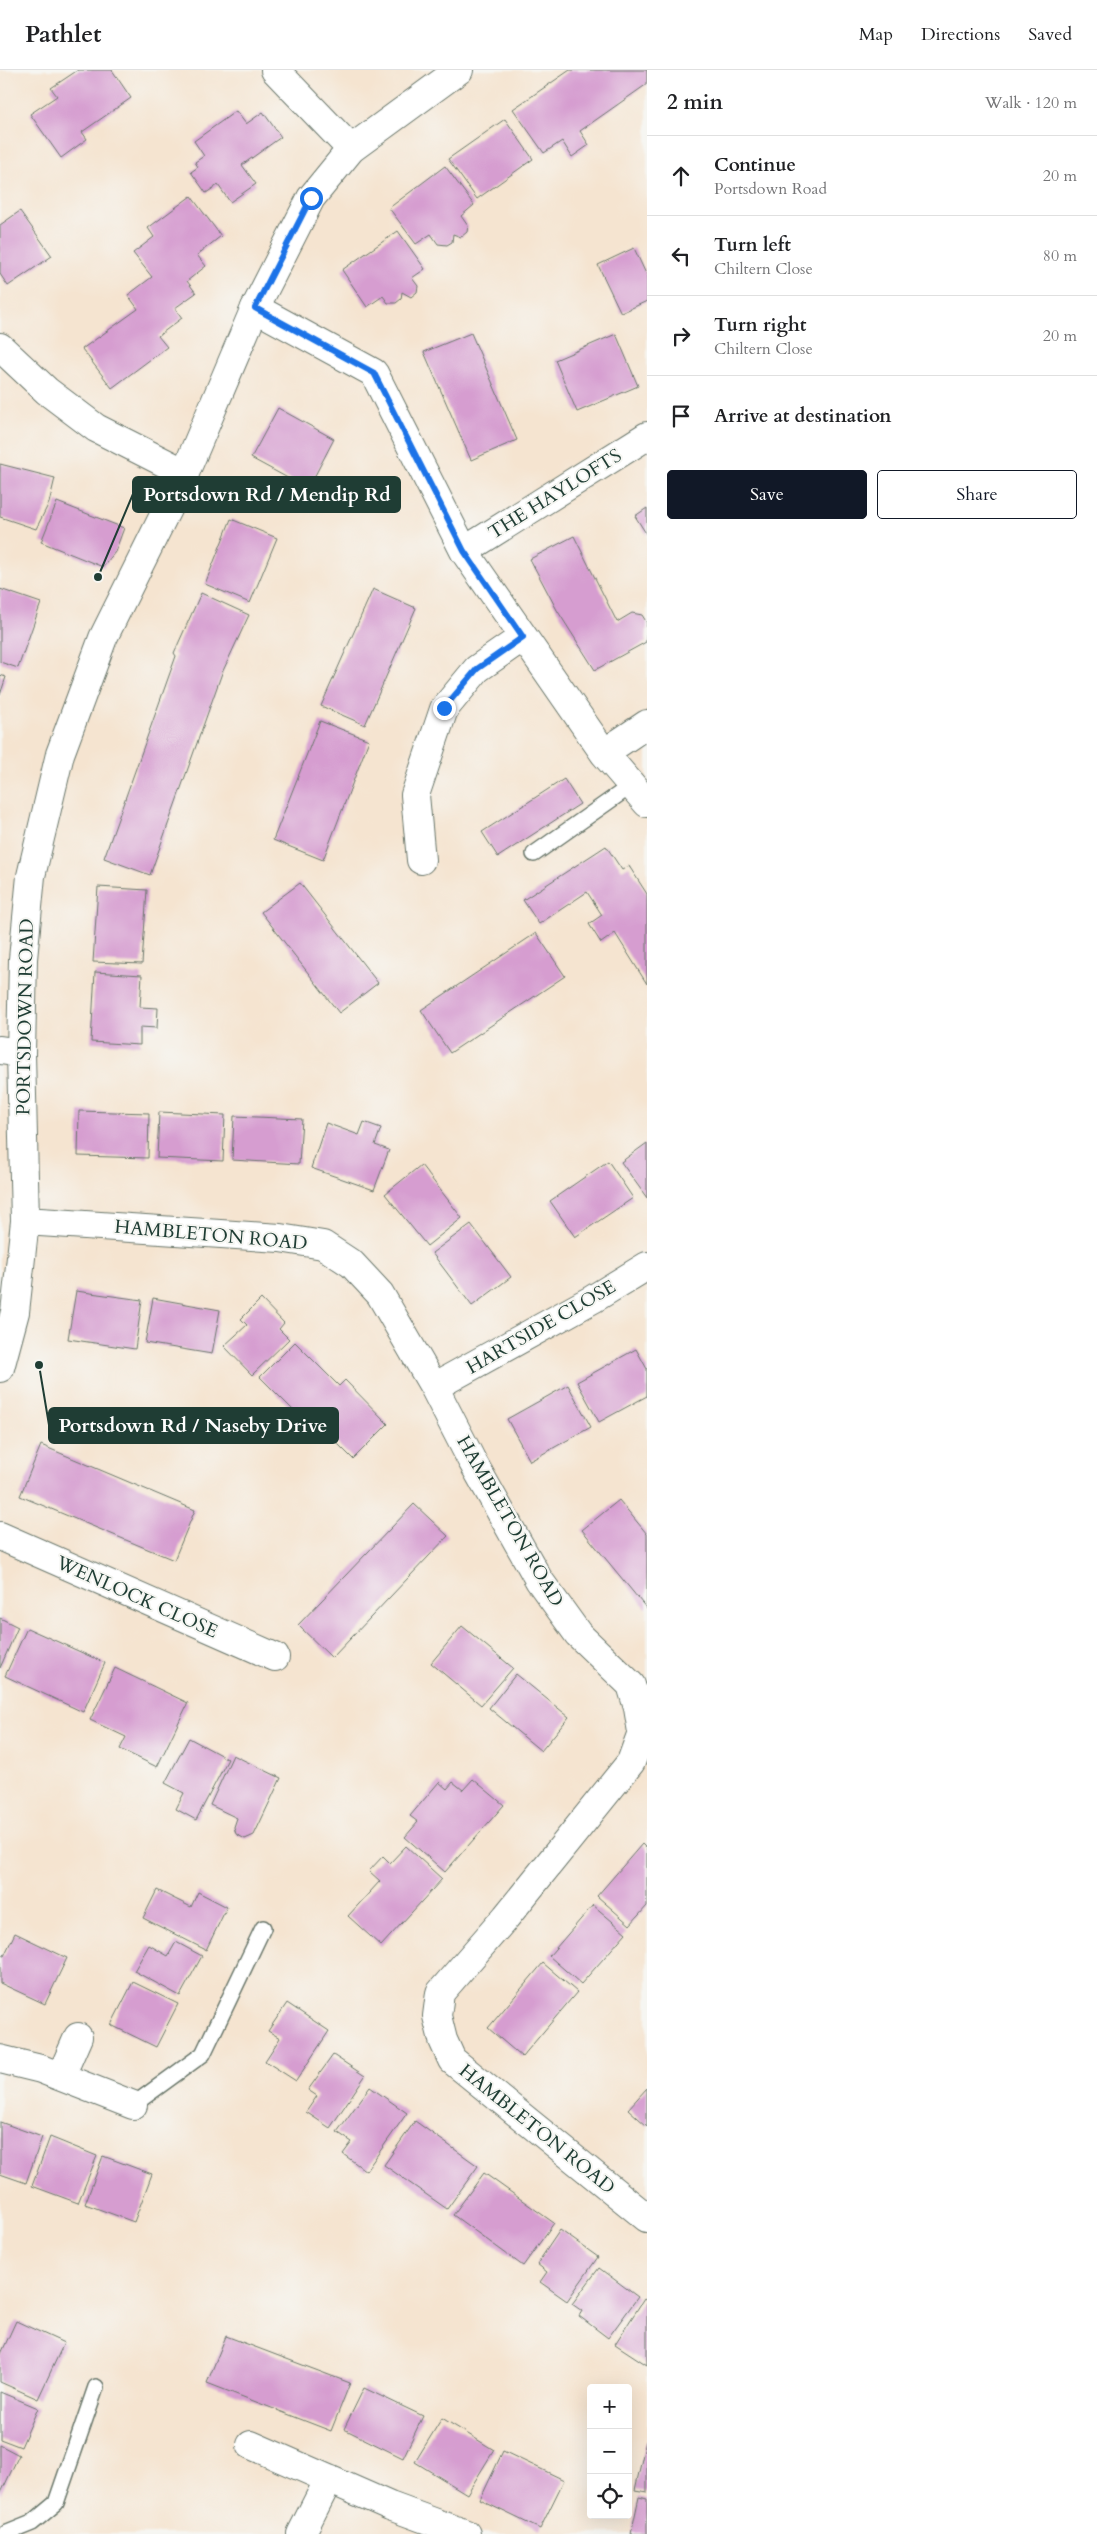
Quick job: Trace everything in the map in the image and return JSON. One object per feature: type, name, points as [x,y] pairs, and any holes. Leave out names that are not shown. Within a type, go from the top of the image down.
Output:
[{"type":"street","points":[[275,70],[350,149]]},
{"type":"street","name":"PORTSDOWN ROAD","points":[[0,1368],[16,1312],[25,1221],[11,1052],[31,876],[60,754],[103,638],[185,473],[255,308],[311,198],[350,149],[459,70]]},
{"type":"street","points":[[255,308],[374,373],[464,551],[604,754],[639,794]]},
{"type":"street","points":[[0,347],[47,391],[96,428],[185,473]]},
{"type":"street","name":"THE HAYLOFTS","points":[[464,551],[647,436]]},
{"type":"street","points":[[420,860],[415,795],[444,708],[477,669],[523,637]]},
{"type":"street","points":[[604,754],[647,724]]},
{"type":"street","name":"HAMBLETON ROAD","points":[[25,1221],[280,1238],[323,1245],[352,1264],[380,1294],[434,1387],[471,1459],[539,1580],[578,1634],[631,1685],[643,1706],[642,1732],[631,1762],[506,1917],[440,1993],[437,2016],[443,2040],[452,2060],[647,2218]]},
{"type":"street","name":"HARTSIDE CLOSE","points":[[434,1387],[593,1299],[647,1266]]},
{"type":"street","name":"WENLOCK CLOSE","points":[[0,1536],[275,1657]]},
{"type":"street","points":[[61,2076],[78,2037]]},
{"type":"street","points":[[0,2059],[61,2076],[133,2105]]},
{"type":"street","points":[[251,2445],[390,2506],[466,2534]]},
{"type":"street","points":[[301,2534],[329,2479]]},
{"type":"lane","points":[[534,854],[639,794]]},
{"type":"lane","points":[[133,2105],[203,2054],[263,1928]]},
{"type":"lane","points":[[5,2534],[32,2523],[56,2503],[96,2387]]},
{"type":"building","points":[[78,70],[112,70],[131,98],[82,132],[87,139],[61,158],[30,114],[57,96],[51,88]]},
{"type":"building","points":[[570,70],[647,70],[647,84],[580,131],[589,145],[572,157],[562,141],[544,153],[513,109]]},
{"type":"building","points":[[236,111],[246,124],[263,112],[281,137],[242,165],[256,184],[230,202],[218,185],[206,193],[191,172],[198,167],[195,162],[204,156],[194,141]]},
{"type":"building","points":[[505,119],[533,159],[477,199],[448,159]]},
{"type":"building","points":[[445,166],[474,205],[461,216],[468,226],[467,232],[461,237],[453,234],[452,242],[447,245],[438,244],[431,234],[416,244],[389,208]]},
{"type":"building","points":[[191,196],[221,236],[197,255],[206,266],[187,281],[196,293],[175,308],[182,318],[158,336],[167,347],[112,388],[82,349],[138,309],[128,295],[152,277],[133,253],[154,237],[148,228]]},
{"type":"building","points":[[20,211],[52,256],[8,286],[0,274],[0,225]]},
{"type":"building","points":[[398,231],[425,269],[412,278],[418,286],[417,292],[411,297],[402,292],[401,299],[396,303],[388,303],[383,296],[367,307],[342,270]]},
{"type":"building","points":[[634,248],[647,276],[647,301],[621,313],[598,265]]},
{"type":"building","points":[[471,333],[517,440],[471,460],[424,352]]},
{"type":"building","points":[[616,334],[638,386],[577,412],[555,360]]},
{"type":"building","points":[[278,408],[334,439],[308,489],[251,458]]},
{"type":"building","points":[[0,464],[55,478],[49,503],[36,529],[0,517]]},
{"type":"building","points":[[57,502],[124,528],[115,552],[103,567],[41,542]]},
{"type":"building","points":[[647,508],[647,535],[635,516]]},
{"type":"building","points":[[231,519],[277,538],[250,603],[205,584]]},
{"type":"building","points":[[574,536],[617,622],[632,613],[642,615],[647,623],[646,642],[595,670],[557,610],[530,559]]},
{"type":"building","points":[[0,589],[41,603],[18,668],[0,662]]},
{"type":"building","points":[[373,589],[416,608],[365,725],[321,706]]},
{"type":"building","points":[[201,593],[249,615],[222,673],[150,875],[104,858],[176,656],[174,653]]},
{"type":"building","points":[[0,675],[6,677],[0,695]]},
{"type":"building","points":[[320,721],[369,740],[323,860],[273,840]]},
{"type":"building","points":[[564,779],[580,804],[498,857],[482,832]]},
{"type":"building","points":[[606,846],[622,870],[629,866],[647,894],[647,984],[615,933],[601,943],[589,924],[602,915],[587,892],[539,924],[523,900]]},
{"type":"building","points":[[300,883],[378,983],[339,1013],[261,912]]},
{"type":"building","points":[[98,887],[147,890],[142,964],[93,962]]},
{"type":"building","points":[[536,933],[565,976],[450,1053],[421,1010]]},
{"type":"building","points":[[95,972],[142,975],[140,1007],[158,1008],[157,1028],[140,1027],[140,1045],[91,1042]]},
{"type":"building","points":[[79,1111],[149,1113],[148,1158],[78,1156]]},
{"type":"building","points":[[159,1112],[225,1115],[223,1161],[157,1158]]},
{"type":"building","points":[[234,1116],[302,1119],[299,1164],[232,1160]]},
{"type":"building","points":[[364,1122],[381,1128],[375,1145],[389,1150],[374,1190],[311,1168],[326,1123],[359,1135]]},
{"type":"building","points":[[647,1143],[647,1198],[621,1162]]},
{"type":"building","points":[[608,1161],[633,1198],[575,1237],[550,1201]]},
{"type":"building","points":[[421,1165],[462,1218],[427,1246],[385,1194]]},
{"type":"building","points":[[471,1224],[511,1277],[472,1306],[432,1253]]},
{"type":"building","points":[[76,1291],[142,1300],[135,1349],[68,1339]]},
{"type":"building","points":[[153,1298],[220,1310],[212,1354],[145,1343]]},
{"type":"building","points":[[261,1299],[284,1323],[279,1329],[289,1339],[252,1375],[224,1346],[247,1325],[241,1319]]},
{"type":"building","points":[[295,1342],[339,1386],[345,1380],[388,1424],[353,1459],[310,1416],[304,1421],[260,1377]]},
{"type":"building","points":[[636,1349],[647,1369],[647,1396],[599,1422],[577,1382]]},
{"type":"building","points":[[568,1385],[591,1427],[530,1461],[507,1419]]},
{"type":"building","points":[[41,1445],[195,1510],[174,1560],[20,1496]]},
{"type":"building","points":[[619,1500],[647,1534],[647,1609],[582,1530]]},
{"type":"building","points":[[414,1504],[448,1536],[332,1658],[298,1625]]},
{"type":"building","points":[[0,1618],[18,1627],[0,1668]]},
{"type":"building","points":[[462,1626],[513,1668],[481,1705],[431,1663]]},
{"type":"building","points":[[27,1628],[105,1663],[83,1712],[5,1676]]},
{"type":"building","points":[[115,1668],[188,1703],[157,1767],[120,1749],[126,1737],[90,1720]]},
{"type":"building","points":[[516,1674],[569,1717],[541,1751],[489,1708]]},
{"type":"building","points":[[189,1738],[228,1759],[196,1820],[176,1809],[184,1793],[165,1783]]},
{"type":"building","points":[[233,1755],[281,1778],[254,1835],[245,1839],[236,1834],[234,1827],[237,1818],[210,1805]]},
{"type":"building","points":[[473,1779],[504,1805],[445,1872],[405,1837],[418,1822],[410,1816],[439,1782],[447,1789],[453,1782],[463,1790]]},
{"type":"building","points":[[642,1844],[647,1849],[647,1906],[630,1925],[597,1896]]},
{"type":"building","points":[[406,1846],[442,1879],[381,1946],[348,1916],[380,1881],[369,1871],[383,1856],[390,1863]]},
{"type":"building","points":[[157,1890],[191,1907],[198,1892],[227,1907],[206,1950],[143,1918]]},
{"type":"building","points":[[593,1905],[626,1933],[581,1984],[549,1956]]},
{"type":"building","points":[[15,1933],[67,1958],[45,2004],[0,1983],[0,1955],[4,1956]]},
{"type":"building","points":[[176,1942],[202,1956],[180,1996],[134,1971],[149,1945],[168,1956]]},
{"type":"building","points":[[543,1963],[577,1992],[522,2057],[488,2028]]},
{"type":"building","points":[[133,1982],[178,2004],[156,2047],[111,2025]]},
{"type":"building","points":[[287,2003],[329,2031],[296,2081],[265,2061],[280,2038],[268,2031]]},
{"type":"building","points":[[333,2055],[365,2076],[330,2128],[306,2112],[317,2096],[308,2090]]},
{"type":"building","points":[[370,2087],[407,2113],[366,2171],[343,2154],[352,2142],[337,2132]]},
{"type":"building","points":[[647,2088],[647,2126],[628,2109]]},
{"type":"building","points":[[415,2121],[478,2166],[447,2209],[384,2165]]},
{"type":"building","points":[[0,2122],[42,2137],[26,2183],[0,2174]]},
{"type":"building","points":[[50,2137],[97,2156],[78,2203],[32,2186]]},
{"type":"building","points":[[103,2156],[152,2174],[134,2222],[85,2204]]},
{"type":"building","points":[[484,2173],[554,2223],[523,2266],[453,2215]]},
{"type":"building","points":[[560,2230],[598,2257],[567,2301],[540,2282],[547,2272],[537,2264]]},
{"type":"building","points":[[599,2268],[638,2297],[608,2338],[579,2316],[582,2311],[572,2304]]},
{"type":"building","points":[[644,2299],[647,2301],[647,2365],[615,2344]]},
{"type":"building","points":[[16,2321],[64,2343],[38,2399],[0,2382],[0,2356]]},
{"type":"building","points":[[226,2336],[350,2383],[331,2431],[207,2383]]},
{"type":"building","points":[[364,2388],[423,2416],[403,2458],[344,2429]]},
{"type":"building","points":[[0,2392],[38,2408],[21,2447],[0,2439]]},
{"type":"building","points":[[442,2418],[494,2450],[467,2494],[415,2462]]},
{"type":"building","points":[[647,2441],[647,2492],[635,2490]]},
{"type":"building","points":[[0,2445],[19,2455],[0,2495]]},
{"type":"building","points":[[503,2451],[564,2480],[540,2529],[480,2500]]},
{"type":"building","points":[[639,2497],[647,2499],[647,2534],[631,2534]]},
{"type":"place","name":"Portsdown Rd / Mendip Rd","points":[[98,577]]},
{"type":"place","name":"Portsdown Rd / Naseby Drive","points":[[39,1365]]},
{"type":"route","points":[[311,198],[255,308],[374,373],[464,551],[523,637],[477,669],[444,708]]}]
